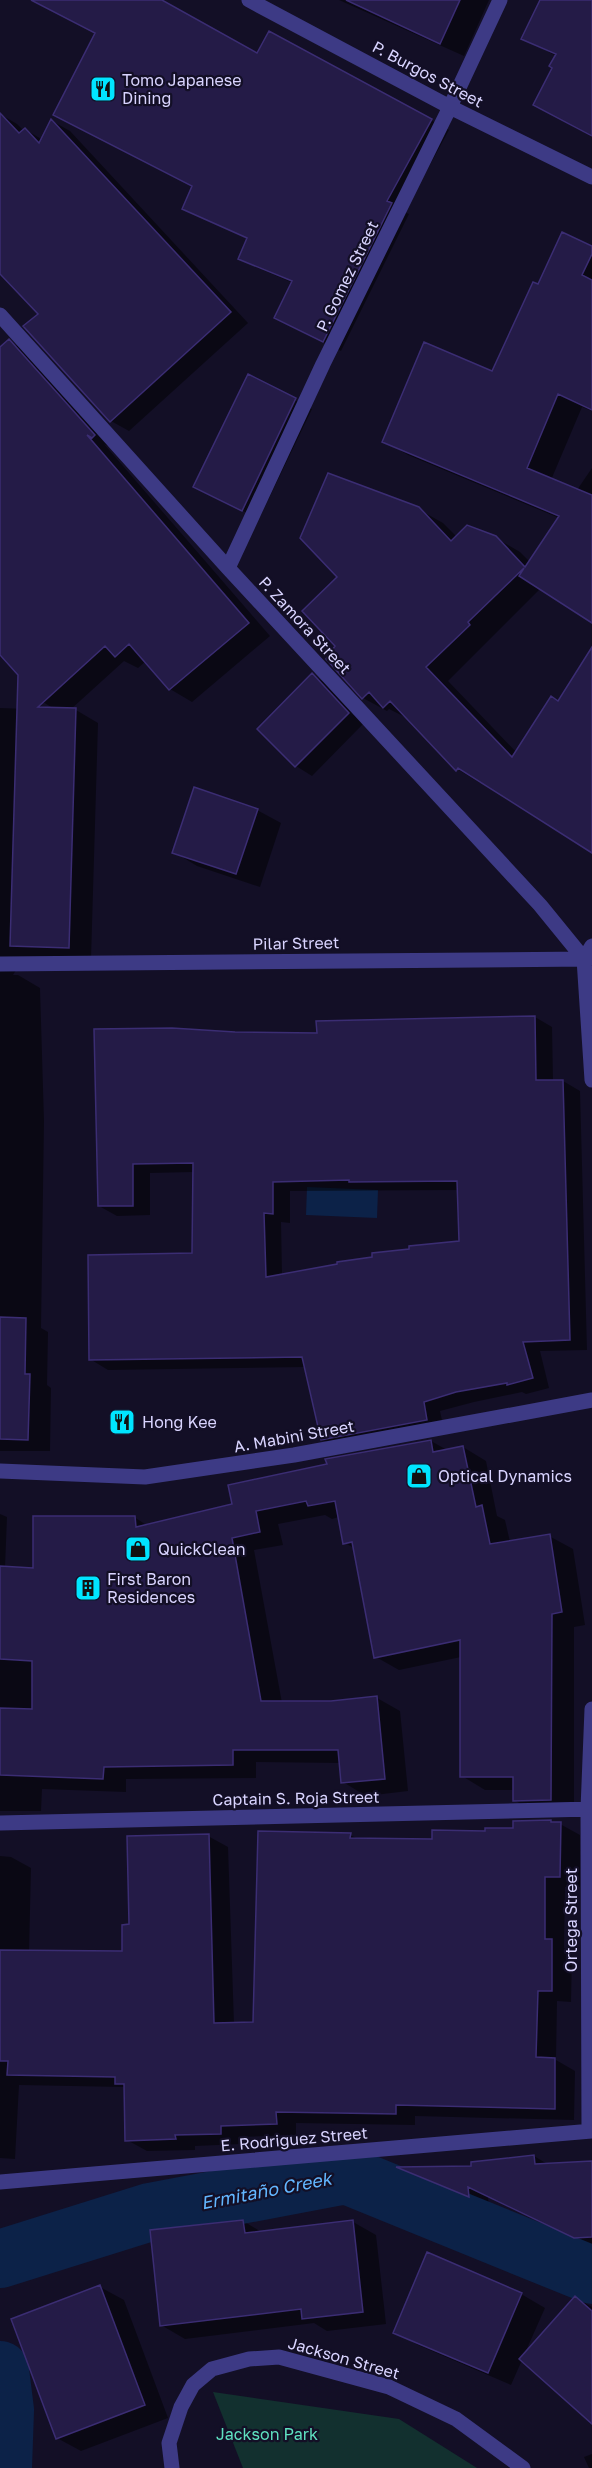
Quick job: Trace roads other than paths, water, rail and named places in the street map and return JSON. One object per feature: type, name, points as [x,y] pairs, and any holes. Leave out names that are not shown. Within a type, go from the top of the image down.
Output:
[{"type":"street","name":"P. Burgos Street","points":[[249,0],[450,107],[592,177]]},
{"type":"street","name":"P. Gomez Street","points":[[228,568],[321,363],[450,107],[500,0]]},
{"type":"street","name":"P. Zamora Street","points":[[0,315],[228,568],[589,955]]},
{"type":"street","name":"Pilar Street","points":[[0,964],[589,955]]},
{"type":"street","points":[[589,955],[592,1080]]},
{"type":"street","name":"A. Mabini Street","points":[[0,1471],[145,1478],[294,1455],[592,1400]]},
{"type":"street","points":[[288,1440],[294,1455]]},
{"type":"street","name":"Ortega Street","points":[[591,2131],[592,1709]]},
{"type":"street","name":"Captain S. Roja Street","points":[[0,1823],[590,1809]]},
{"type":"street","name":"E. Rodriguez Street","points":[[0,2182],[591,2131]]},
{"type":"street","name":"Jackson Street","points":[[172,2468],[170,2443],[181,2407],[193,2385],[212,2369],[249,2359],[279,2357],[389,2387],[456,2419],[523,2468]]},
{"type":"water","points":[[307,1187],[378,1190],[377,1218],[306,1215]]},
{"type":"waterway","name":"Ermitaño Creek","points":[[0,2259],[150,2212],[346,2175],[592,2275]]},
{"type":"waterway","name":"Ermitaño Creek","points":[[0,2370],[5,2410],[3,2468]]},
{"type":"place","name":"Tomo Japanese Dining","points":[[103,89]]},
{"type":"place","name":"Hong Kee","points":[[122,1422]]},
{"type":"place","name":"Optical Dynamics","points":[[419,1476]]},
{"type":"place","name":"QuickClean","points":[[138,1549]]},
{"type":"place","name":"First Baron Residences","points":[[88,1588]]},
{"type":"park label","name":"Jackson Park","points":[[267,2434]]}]
